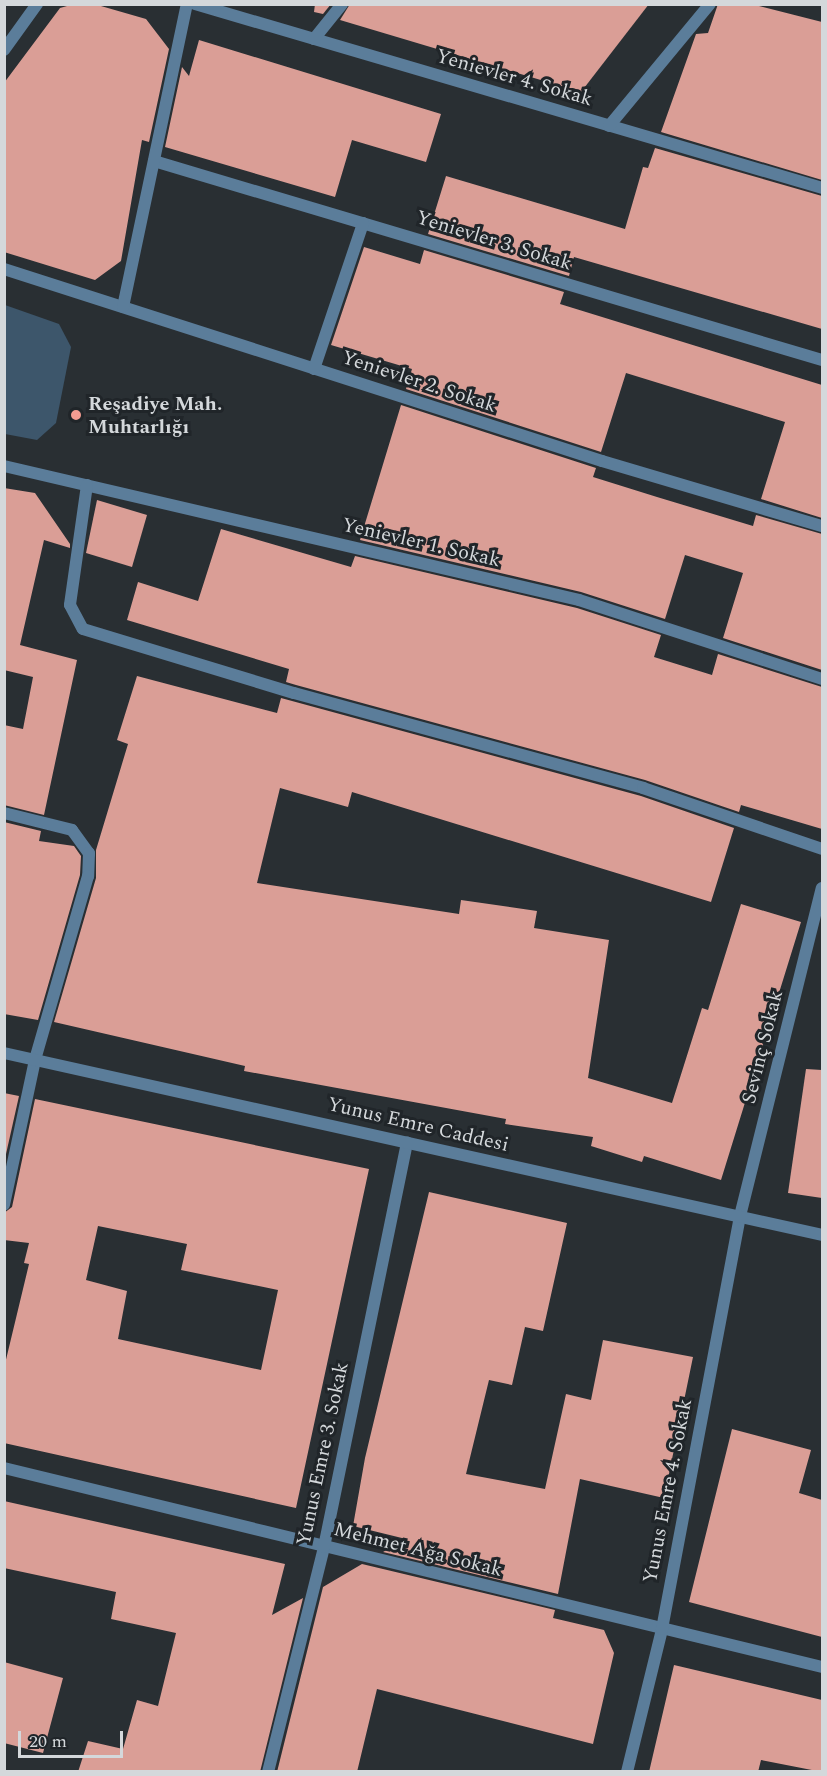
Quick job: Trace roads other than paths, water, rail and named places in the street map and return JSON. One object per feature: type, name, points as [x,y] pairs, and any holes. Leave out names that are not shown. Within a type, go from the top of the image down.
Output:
[{"type":"street","points":[[4,50],[37,4]]},
{"type":"street","points":[[123,307],[187,4]]},
{"type":"street","name":"Yenievler 4. Sokak","points":[[195,4],[822,188]]},
{"type":"street","points":[[314,39],[342,4]]},
{"type":"street","points":[[609,126],[710,4]]},
{"type":"street","name":"Yenievler 3. Sokak","points":[[154,161],[822,360]]},
{"type":"street","points":[[314,369],[363,223]]},
{"type":"street","name":"Yenievler 2. Sokak","points":[[4,269],[602,461],[822,526]]},
{"type":"street","name":"Yenievler 1. Sokak","points":[[4,466],[579,600],[822,679]]},
{"type":"street","points":[[87,485],[70,605],[83,628],[294,693],[643,788],[822,849]]},
{"type":"street","points":[[4,813],[72,830],[89,853],[87,876],[35,1060],[4,1205]]},
{"type":"street","name":"Sevinç Sokak","points":[[740,1216],[822,888]]},
{"type":"street","name":"Yunus Emre Caddesi","points":[[4,1053],[822,1235]]},
{"type":"street","name":"Yunus Emre 3. Sokak","points":[[268,1772],[324,1547],[407,1142]]},
{"type":"street","name":"Yunus Emre 4. Sokak","points":[[627,1772],[662,1629],[740,1216]]},
{"type":"street","name":"Mehmet Ağa Sokak","points":[[4,1468],[822,1667]]},
{"type":"place","name":"Reşadiye Mah. Muhtarlığı","points":[[76,415]]}]
